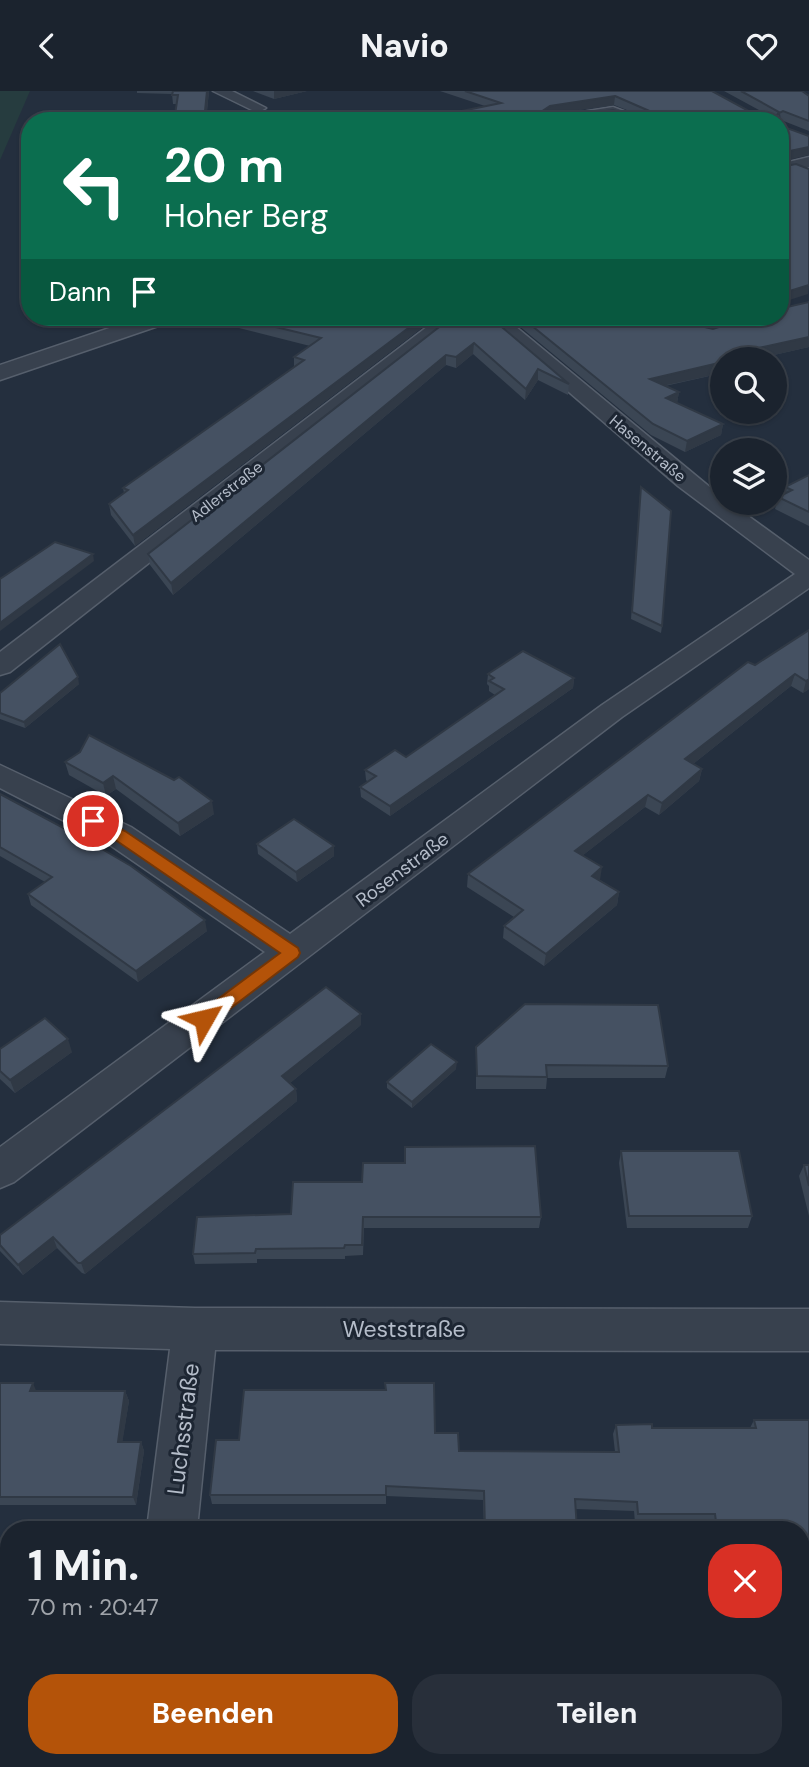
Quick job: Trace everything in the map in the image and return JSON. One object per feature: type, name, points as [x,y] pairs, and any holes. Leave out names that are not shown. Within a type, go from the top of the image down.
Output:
[{"type":"street","points":[[220,91],[259,108]]},
{"type":"street","points":[[0,373],[136,326]]},
{"type":"street","name":"Adlerstraße","points":[[0,666],[440,326]]},
{"type":"street","name":"Hasenstraße","points":[[503,326],[702,493],[809,574]]},
{"type":"street","points":[[712,332],[724,326]]},
{"type":"street","name":"Rosenstraße","points":[[0,1170],[612,711],[809,574]]},
{"type":"street","points":[[0,775],[119,835],[292,953]]},
{"type":"street","name":"Weststraße","points":[[0,1323],[195,1329],[809,1330]]},
{"type":"street","name":"Luchsstraße","points":[[173,1521],[195,1329]]},
{"type":"green space","points":[[0,91],[30,91],[0,160]]},
{"type":"building","points":[[173,91],[207,91],[205,112],[175,112],[178,95],[172,95]]},
{"type":"building","points":[[465,91],[712,91],[750,112],[652,112],[615,96],[550,106],[541,112],[457,112],[501,103]]},
{"type":"building","points":[[741,91],[802,91],[809,96],[809,121],[783,111],[779,112]]},
{"type":"building","points":[[789,129],[809,136],[809,147],[789,151]]},
{"type":"building","points":[[796,164],[809,169],[809,285],[789,291],[789,165]]},
{"type":"building","points":[[809,302],[809,337],[763,347],[710,347],[710,365],[650,379],[679,392],[666,398],[710,418],[710,424],[723,424],[687,441],[653,424],[532,326],[704,326],[713,329],[722,326],[789,326],[789,307]]},
{"type":"building","points":[[271,326],[411,326],[133,535],[109,504],[128,490],[123,488],[304,360],[294,357],[321,338]]},
{"type":"building","points":[[440,326],[501,326],[569,384],[538,369],[526,389],[474,343],[456,357],[446,355],[171,583],[148,554]]},
{"type":"building","points":[[809,475],[809,512],[787,501],[787,492],[792,490],[787,486]]},
{"type":"building","points":[[641,487],[671,511],[662,626],[632,612]]},
{"type":"building","points":[[55,542],[93,554],[0,623],[0,579]]},
{"type":"building","points":[[809,630],[809,679],[806,681],[795,674],[685,759],[702,769],[662,803],[648,795],[575,851],[602,867],[592,876],[619,892],[546,954],[504,926],[523,910],[468,874],[748,662],[755,665]]},
{"type":"building","points":[[60,644],[78,677],[24,722],[0,713],[0,693]]},
{"type":"building","points":[[523,651],[574,678],[390,806],[360,787],[376,776],[365,770],[395,750],[406,757],[504,689],[489,681],[494,678],[488,674]]},
{"type":"building","points":[[89,735],[174,780],[179,777],[212,801],[178,823],[113,776],[103,783],[65,762],[80,752]]},
{"type":"building","points":[[0,794],[131,866],[205,920],[136,971],[28,894],[52,877],[0,847]]},
{"type":"building","points":[[294,819],[334,846],[296,872],[257,844]]},
{"type":"building","points":[[326,987],[361,1014],[282,1076],[296,1089],[81,1263],[53,1237],[18,1265],[0,1245],[0,1235]]},
{"type":"building","points":[[525,1004],[658,1005],[668,1066],[546,1065],[547,1077],[477,1076],[476,1047]]},
{"type":"building","points":[[45,1018],[68,1039],[10,1080],[0,1071],[0,1049]]},
{"type":"building","points":[[431,1044],[457,1062],[412,1102],[387,1082]]},
{"type":"building","points":[[535,1146],[541,1217],[363,1217],[362,1245],[345,1245],[344,1248],[256,1249],[255,1253],[193,1254],[197,1217],[291,1214],[293,1182],[362,1182],[363,1163],[405,1163],[405,1147]]},
{"type":"building","points":[[621,1151],[739,1151],[752,1216],[629,1216]]},
{"type":"building","points":[[804,1165],[809,1165],[809,1186]]},
{"type":"building","points":[[0,1383],[33,1383],[30,1391],[125,1391],[118,1442],[141,1442],[133,1497],[0,1497]]},
{"type":"building","points":[[385,1383],[434,1383],[435,1433],[458,1433],[459,1451],[619,1452],[616,1425],[652,1424],[652,1428],[756,1428],[754,1420],[809,1420],[809,1521],[716,1521],[715,1514],[638,1514],[637,1502],[575,1499],[576,1521],[485,1521],[484,1491],[386,1486],[386,1495],[210,1495],[216,1440],[239,1440],[244,1390],[386,1390]]},
{"type":"route","points":[[93,821],[119,835],[292,953],[204,1019]]}]
